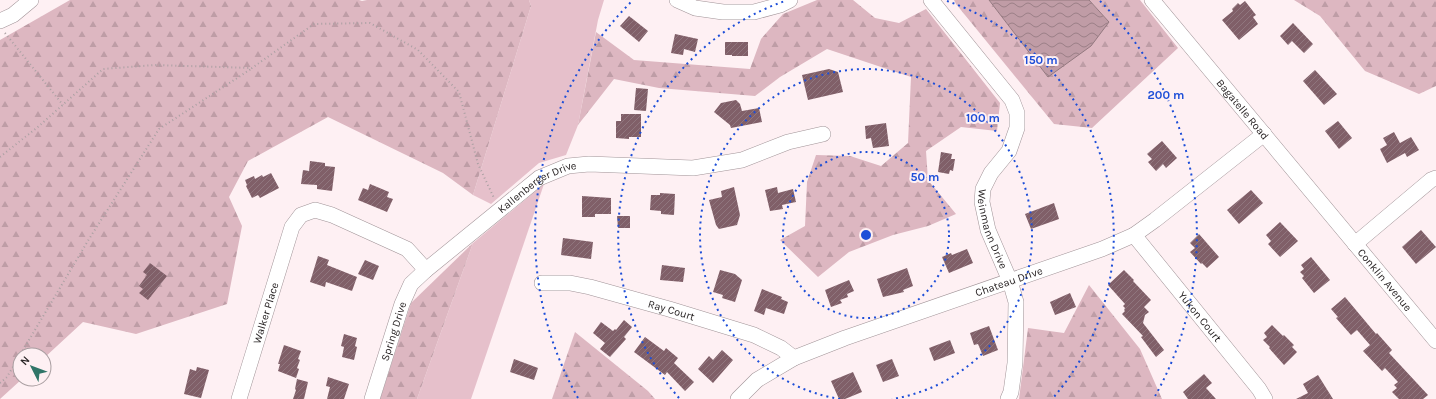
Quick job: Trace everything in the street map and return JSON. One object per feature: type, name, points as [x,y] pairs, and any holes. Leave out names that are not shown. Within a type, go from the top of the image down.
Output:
[{"type":"street","points":[[2,27],[12,15],[32,0]]},
{"type":"street","points":[[677,0],[695,8],[723,12],[754,12],[780,5],[790,0]]},
{"type":"street","name":"Weinmann Drive","points":[[931,0],[1012,100],[1017,113],[1018,128],[1009,151],[988,179],[983,189],[982,202],[988,230],[1010,281],[1016,302],[1015,362],[1011,392],[1008,399]]},
{"type":"street","name":"Bagatelle Road","points":[[1152,0],[1334,218]]},
{"type":"street","name":"Kallenberger Drive","points":[[426,270],[539,178],[568,166],[589,164],[693,168],[742,160],[788,142],[822,134]]},
{"type":"street","name":"Chateau Drive","points":[[738,399],[757,380],[794,358],[845,338],[1102,249],[1134,235],[1264,134]]},
{"type":"street","points":[[1355,244],[1431,180],[1436,178]]},
{"type":"street","name":"Walker Place","points":[[239,399],[292,226],[301,215],[315,210],[332,215],[407,250],[426,270]]},
{"type":"street","name":"Conklin Avenue","points":[[1334,218],[1436,341]]},
{"type":"street","name":"Yukon Court","points":[[1134,235],[1259,389],[1265,399]]},
{"type":"street","name":"Spring Drive","points":[[372,399],[402,304],[411,284],[426,270]]},
{"type":"street","name":"Ray Court","points":[[542,283],[570,283],[590,287],[669,309],[754,335],[781,348],[794,358]]},
{"type":"path","points":[[0,383],[7,376],[89,239],[159,129],[252,68],[314,24],[370,23],[418,50],[460,92],[478,164],[501,210]]},
{"type":"path","points":[[2,27],[63,105]]},
{"type":"path","points":[[0,157],[39,126],[103,69],[156,65],[252,68]]},
{"type":"shaded area","points":[[529,0],[604,0],[598,20],[578,125],[566,155],[539,163],[491,204],[473,195],[531,6]]},
{"type":"shaded area","points":[[544,184],[471,399],[417,399],[473,243]]},
{"type":"green space","points":[[70,0],[529,0],[531,6],[473,195],[443,173],[328,117],[248,161],[229,197],[242,226],[227,304],[136,334],[83,322],[52,351],[52,347],[12,347],[13,387],[0,399],[0,40]]},
{"type":"green space","points":[[817,0],[853,0],[875,18],[899,23],[926,9],[1000,103],[997,131],[961,127],[926,151],[928,180],[956,214],[928,226],[893,235],[849,252],[818,277],[780,240],[805,226],[807,182],[816,155],[850,156],[881,166],[908,143],[911,77],[827,49],[780,77],[755,96],[659,88],[614,79],[578,125],[596,32],[634,60],[750,69],[761,39],[783,14]]},
{"type":"green space","points":[[954,0],[989,0],[1048,77],[1109,22],[1089,0],[1140,0],[1178,48],[1092,128],[1054,124]]},
{"type":"green space","points":[[1294,0],[1436,0],[1436,86],[1419,94],[1365,71],[1320,16]]},
{"type":"green space","points":[[473,243],[417,399],[380,399],[411,303]]},
{"type":"green space","points":[[1089,285],[1140,349],[1162,399],[1019,399],[1028,328],[1064,333]]},
{"type":"green space","points":[[575,332],[648,391],[655,399],[552,399]]},
{"type":"water","points":[[989,0],[1089,0],[1109,22],[1091,46],[1048,77]]},
{"type":"building","points":[[1245,1],[1256,15],[1253,17],[1258,24],[1239,40],[1222,20],[1233,11],[1232,9],[1238,3],[1240,5]]},
{"type":"building","points":[[629,16],[648,31],[639,42],[620,26]]},
{"type":"building","points":[[1293,23],[1313,44],[1304,53],[1292,41],[1288,45],[1280,36]]},
{"type":"building","points":[[675,34],[698,39],[695,52],[684,49],[683,55],[671,53]]},
{"type":"building","points":[[725,42],[748,42],[748,56],[725,55]]},
{"type":"building","points":[[829,69],[838,72],[843,92],[808,100],[802,75]]},
{"type":"building","points":[[1315,70],[1337,94],[1324,105],[1303,81]]},
{"type":"building","points":[[636,88],[648,89],[646,111],[634,110]]},
{"type":"building","points":[[736,100],[740,104],[742,111],[759,108],[762,122],[731,128],[730,125],[714,112],[721,103]]},
{"type":"building","points":[[621,114],[641,114],[641,137],[629,137],[629,139],[616,138],[616,121],[621,121]]},
{"type":"building","points":[[1338,121],[1352,138],[1339,149],[1325,131]]},
{"type":"building","points":[[886,123],[889,146],[873,148],[871,138],[866,139],[865,126]]},
{"type":"building","points":[[1394,132],[1400,143],[1411,137],[1419,150],[1407,157],[1405,153],[1387,163],[1380,149],[1387,145],[1383,138]]},
{"type":"building","points":[[1162,141],[1177,158],[1166,168],[1163,164],[1156,171],[1148,162],[1152,159],[1147,154]]},
{"type":"building","points":[[941,152],[952,154],[951,159],[955,159],[953,171],[950,170],[949,174],[938,172]]},
{"type":"building","points":[[310,161],[325,163],[325,166],[335,167],[332,191],[317,189],[317,185],[301,184],[303,170],[309,171]]},
{"type":"building","points":[[271,173],[279,188],[260,198],[258,195],[252,198],[246,186],[245,180],[254,176],[255,179],[262,175],[263,177]]},
{"type":"building","points":[[370,184],[389,192],[387,197],[393,199],[387,212],[358,200],[363,188],[368,190]]},
{"type":"building","points":[[734,187],[740,215],[737,225],[719,229],[716,225],[709,200],[722,197],[721,191]]},
{"type":"building","points":[[777,187],[778,193],[793,189],[796,202],[782,205],[783,209],[770,211],[765,190]]},
{"type":"building","points":[[1251,190],[1263,203],[1239,224],[1227,210]]},
{"type":"building","points":[[660,193],[675,194],[674,215],[661,214],[661,211],[650,210],[651,195],[660,195]]},
{"type":"building","points":[[582,196],[611,198],[611,214],[595,214],[595,217],[582,217]]},
{"type":"building","points":[[1054,203],[1059,219],[1031,229],[1025,214]]},
{"type":"building","points":[[617,216],[630,216],[630,228],[618,228]]},
{"type":"building","points":[[1280,222],[1298,241],[1280,257],[1268,244],[1271,241],[1266,235]]},
{"type":"building","points":[[1421,230],[1436,247],[1416,264],[1402,247]]},
{"type":"building","points":[[1199,234],[1219,257],[1207,268],[1190,252],[1195,248],[1190,243]]},
{"type":"building","points":[[563,238],[593,242],[591,259],[561,255]]},
{"type":"building","points":[[967,249],[973,263],[949,273],[942,257]]},
{"type":"building","points":[[318,256],[329,260],[327,265],[357,277],[352,291],[326,282],[325,287],[310,282]]},
{"type":"building","points":[[1311,257],[1330,280],[1314,293],[1302,278],[1304,276],[1300,272],[1304,269],[1301,265]]},
{"type":"building","points":[[365,260],[379,266],[373,280],[358,274]]},
{"type":"building","points":[[150,263],[167,276],[148,300],[139,293],[143,289],[139,286],[147,275],[143,272]]},
{"type":"building","points":[[662,265],[685,268],[683,282],[660,280]]},
{"type":"building","points":[[907,268],[913,286],[903,290],[904,292],[883,297],[877,279]]},
{"type":"building","points":[[720,270],[735,274],[742,280],[735,302],[722,298],[723,295],[713,292]]},
{"type":"building","points":[[1124,270],[1151,300],[1144,307],[1149,312],[1145,315],[1143,323],[1164,350],[1156,357],[1141,337],[1143,336],[1122,314],[1125,311],[1123,306],[1125,304],[1108,285]]},
{"type":"building","points":[[849,280],[854,291],[847,294],[848,297],[840,300],[842,303],[831,307],[825,290]]},
{"type":"building","points":[[762,289],[782,297],[781,299],[788,302],[784,314],[766,308],[764,315],[754,311]]},
{"type":"building","points":[[1070,293],[1076,307],[1055,315],[1050,302]]},
{"type":"building","points":[[1345,297],[1376,334],[1377,333],[1392,350],[1389,353],[1428,395],[1423,399],[1399,399],[1392,392],[1397,388],[1394,385],[1398,382],[1385,368],[1382,371],[1363,351],[1370,345],[1357,330],[1351,335],[1336,318],[1338,317],[1331,309]]},
{"type":"building","points":[[624,320],[632,327],[624,337],[626,339],[610,357],[600,349],[605,343],[593,333],[601,322],[613,331],[615,329],[616,330]]},
{"type":"building","points":[[1272,325],[1294,345],[1292,347],[1297,352],[1284,365],[1263,340],[1267,337],[1264,333]]},
{"type":"building","points":[[989,326],[998,350],[983,356],[978,344],[974,345],[970,333]]},
{"type":"building","points":[[344,334],[357,338],[355,346],[357,347],[354,360],[342,357],[344,347],[341,346]]},
{"type":"building","points":[[645,337],[664,351],[666,348],[678,358],[674,363],[694,382],[685,391],[667,372],[665,375],[634,352]]},
{"type":"building","points":[[950,340],[955,353],[934,361],[929,348]]},
{"type":"building","points":[[284,345],[301,351],[298,359],[300,360],[296,378],[278,371],[280,364],[278,364]]},
{"type":"building","points":[[722,350],[733,360],[713,383],[698,369],[709,356],[713,360]]},
{"type":"building","points":[[514,359],[538,368],[534,380],[510,372]]},
{"type":"building","points":[[892,359],[899,376],[883,382],[876,365]]},
{"type":"building","points":[[197,367],[209,370],[201,398],[184,394],[190,369],[196,371]]},
{"type":"building","points":[[853,372],[862,392],[845,399],[839,399],[831,381]]},
{"type":"building","points":[[1204,374],[1212,383],[1206,388],[1216,399],[1188,399],[1183,392]]},
{"type":"building","points":[[1318,375],[1333,399],[1296,399],[1308,393],[1303,384]]},
{"type":"building","points":[[328,377],[349,384],[344,399],[327,399],[330,387],[326,386]]},
{"type":"building","points":[[297,379],[308,382],[304,399],[293,399]]}]
